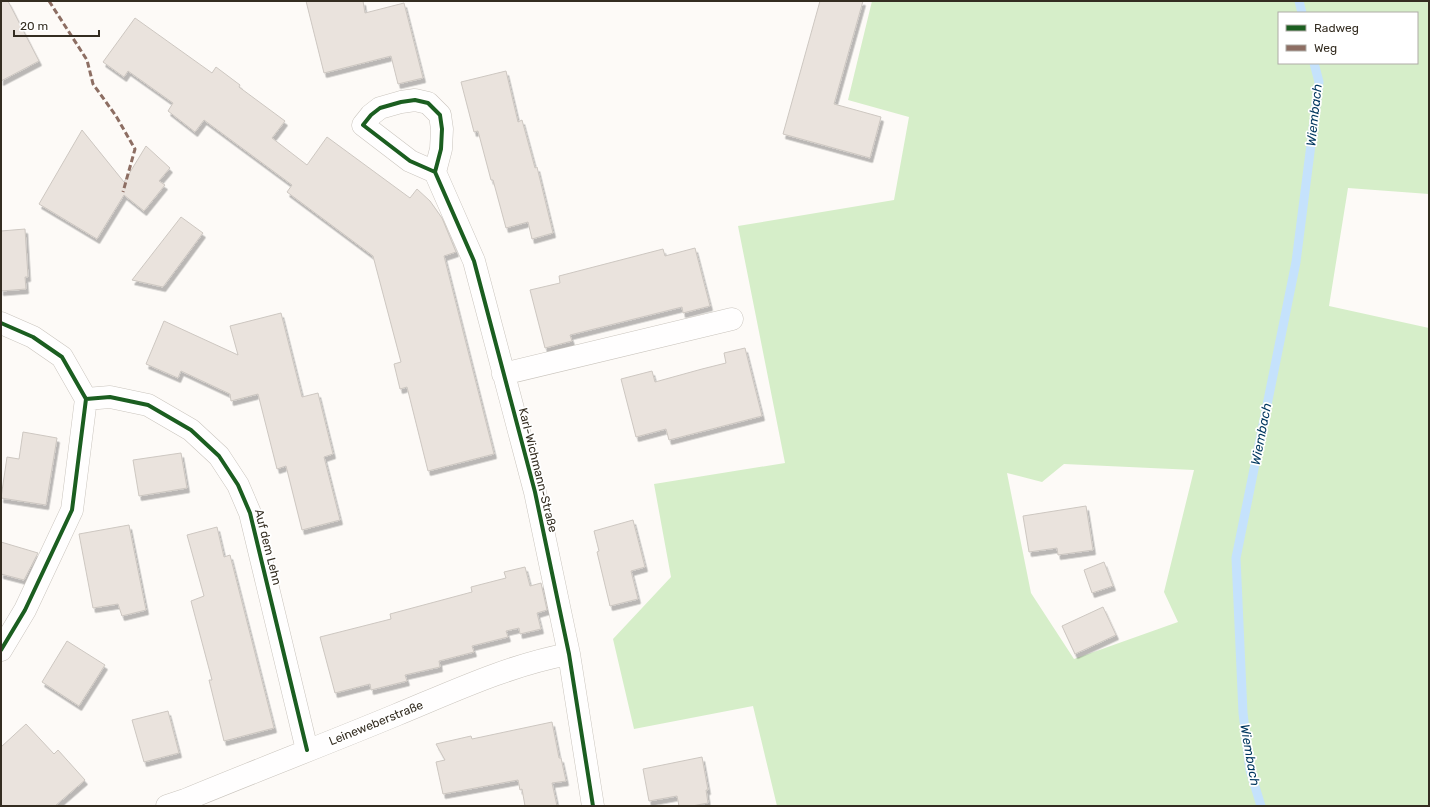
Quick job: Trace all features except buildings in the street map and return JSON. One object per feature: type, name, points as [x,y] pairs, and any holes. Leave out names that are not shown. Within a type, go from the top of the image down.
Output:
[{"type":"street","name":"Karl-Wichmann-Straße","points":[[435,172],[474,261],[535,492],[569,654],[593,806]]},
{"type":"street","points":[[504,374],[732,319]]},
{"type":"street","points":[[1,323],[34,337],[62,357],[86,399],[72,510],[25,610],[1,650]]},
{"type":"street","name":"Auf dem Lehn","points":[[86,399],[110,397],[148,405],[191,430],[219,456],[238,485],[250,512],[307,750]]},
{"type":"street","name":"Leineweberstraße","points":[[179,804],[307,750],[355,732],[506,670],[547,658],[569,654]]},
{"type":"green space","points":[[872,1],[1429,1],[1429,194],[1348,188],[1329,306],[1429,328],[1429,806],[777,806],[753,706],[634,729],[613,639],[671,577],[654,484],[785,463],[738,226],[894,200],[909,117],[848,100]],"holes":[[[1064,464],[1194,470],[1164,592],[1178,622],[1074,659],[1031,593],[1007,473],[1042,482]]]},
{"type":"waterway","name":"Wiembach","points":[[1299,1],[1302,12]]},
{"type":"waterway","name":"Wiembach","points":[[1261,806],[1250,770],[1243,713],[1236,558],[1296,262],[1319,82],[1314,64]]},
{"type":"marked path","points":[[49,1],[87,60],[93,84],[116,116],[135,149],[123,192]]},
{"type":"cycle path","points":[[435,172],[410,161],[363,125],[371,115],[380,108],[415,100],[428,103],[440,115],[442,129],[441,149],[435,172],[474,261],[535,492],[569,654],[593,806]]},
{"type":"cycle path","points":[[1,323],[33,337],[62,357],[86,399],[110,397],[148,405],[191,430],[219,456],[238,485],[250,513],[307,750]]},
{"type":"cycle path","points":[[1,650],[25,610],[72,510],[86,399]]}]
